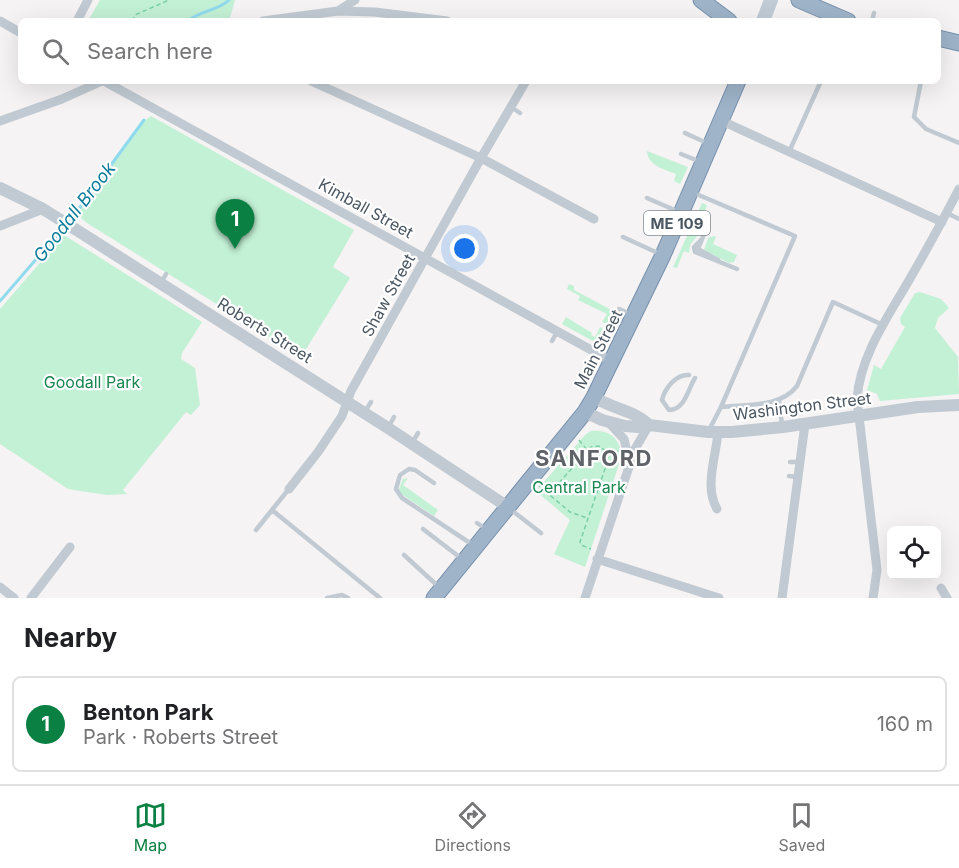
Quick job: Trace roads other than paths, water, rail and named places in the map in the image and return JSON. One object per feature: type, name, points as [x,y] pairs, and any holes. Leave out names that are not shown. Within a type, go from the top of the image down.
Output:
[{"type":"highway","points":[[701,0],[725,18]]},
{"type":"highway","points":[[799,0],[841,18]]},
{"type":"highway","points":[[941,39],[959,43]]},
{"type":"highway","name":"Main Street","points":[[438,593],[476,547],[483,527],[508,507],[585,412],[594,397],[663,255],[737,84]]},
{"type":"main road","points":[[764,18],[771,0]]},
{"type":"street","points":[[79,18],[88,0]]},
{"type":"street","points":[[339,11],[355,0]]},
{"type":"street","points":[[285,18],[339,11],[382,12],[425,18]]},
{"type":"street","points":[[0,21],[18,31]]},
{"type":"street","points":[[0,121],[96,84]]},
{"type":"street","name":"Kimball Street","points":[[108,84],[426,258],[555,336],[612,362]]},
{"type":"street","points":[[318,84],[481,158],[594,219]]},
{"type":"street","name":"Shaw Street","points":[[289,489],[314,464],[342,416],[347,402],[426,258],[524,84]]},
{"type":"street","points":[[722,121],[942,222]]},
{"type":"street","name":"Roberts Street","points":[[0,188],[61,219],[77,234],[98,236],[347,402],[369,414],[391,422],[415,438],[444,470],[508,507]]},
{"type":"street","points":[[873,598],[877,570],[857,399],[858,382],[883,325],[959,189]]},
{"type":"street","points":[[0,226],[43,209]]},
{"type":"street","name":"Washington Street","points":[[594,397],[614,408],[641,417],[649,424]]},
{"type":"street","name":"Washington Street","points":[[585,412],[608,422],[638,427],[649,424],[713,432],[783,427],[918,407],[959,405]]},
{"type":"street","points":[[608,422],[624,439],[629,453],[629,464]]},
{"type":"street","points":[[585,598],[629,464],[638,440],[649,424]]},
{"type":"street","points":[[782,598],[794,477],[800,462],[805,424]]},
{"type":"street","points":[[713,432],[710,488],[711,497],[717,509]]},
{"type":"street","points":[[31,598],[70,547]]},
{"type":"street","points":[[597,559],[719,598]]},
{"type":"street","points":[[0,586],[14,598]]},
{"type":"street","points":[[941,588],[947,598]]},
{"type":"lane","points":[[873,18],[874,13]]},
{"type":"lane","points":[[789,152],[819,84]]},
{"type":"lane","points":[[920,84],[914,117],[926,129],[959,143]]},
{"type":"lane","points":[[511,107],[520,113]]},
{"type":"lane","points":[[685,133],[711,145]]},
{"type":"lane","points":[[681,154],[703,163]]},
{"type":"lane","points":[[691,192],[795,236],[721,407],[713,432]]},
{"type":"lane","points":[[647,198],[681,213]]},
{"type":"lane","points":[[947,213],[959,219]]},
{"type":"lane","points":[[707,227],[702,239],[694,247],[695,252],[737,269]]},
{"type":"lane","points":[[623,237],[663,255]]},
{"type":"lane","points":[[721,407],[779,401],[790,394],[797,386],[833,302],[883,325]]},
{"type":"lane","points":[[619,309],[634,317]]},
{"type":"lane","points":[[689,375],[681,376],[667,388],[662,400],[669,410],[677,409],[682,404],[695,378]]},
{"type":"lane","points":[[779,401],[783,427]]},
{"type":"lane","points":[[790,462],[800,462]]},
{"type":"lane","points":[[434,483],[415,470],[409,469],[400,475],[396,489],[402,498],[476,547]]},
{"type":"lane","points":[[256,530],[289,489]]},
{"type":"lane","points":[[508,507],[542,533]]},
{"type":"lane","points":[[272,510],[380,598]]},
{"type":"lane","points":[[423,529],[464,561]]},
{"type":"lane","points":[[404,555],[438,593]]},
{"type":"lane","points":[[362,584],[367,578]]},
{"type":"lane","points":[[327,598],[342,595],[348,598]]},
{"type":"waterway","name":"Goodall Brook","points":[[193,18],[229,0]]},
{"type":"waterway","name":"Goodall Brook","points":[[69,222],[144,120]]},
{"type":"waterway","name":"Goodall Brook","points":[[0,301],[64,227]]},
{"type":"place","name":"Benton Park","points":[[235,249]]},
{"type":"district","name":"SANFORD","points":[[594,458]]},
{"type":"park label","name":"Goodall Park","points":[[92,382]]},
{"type":"park label","name":"Central Park","points":[[579,487]]}]
